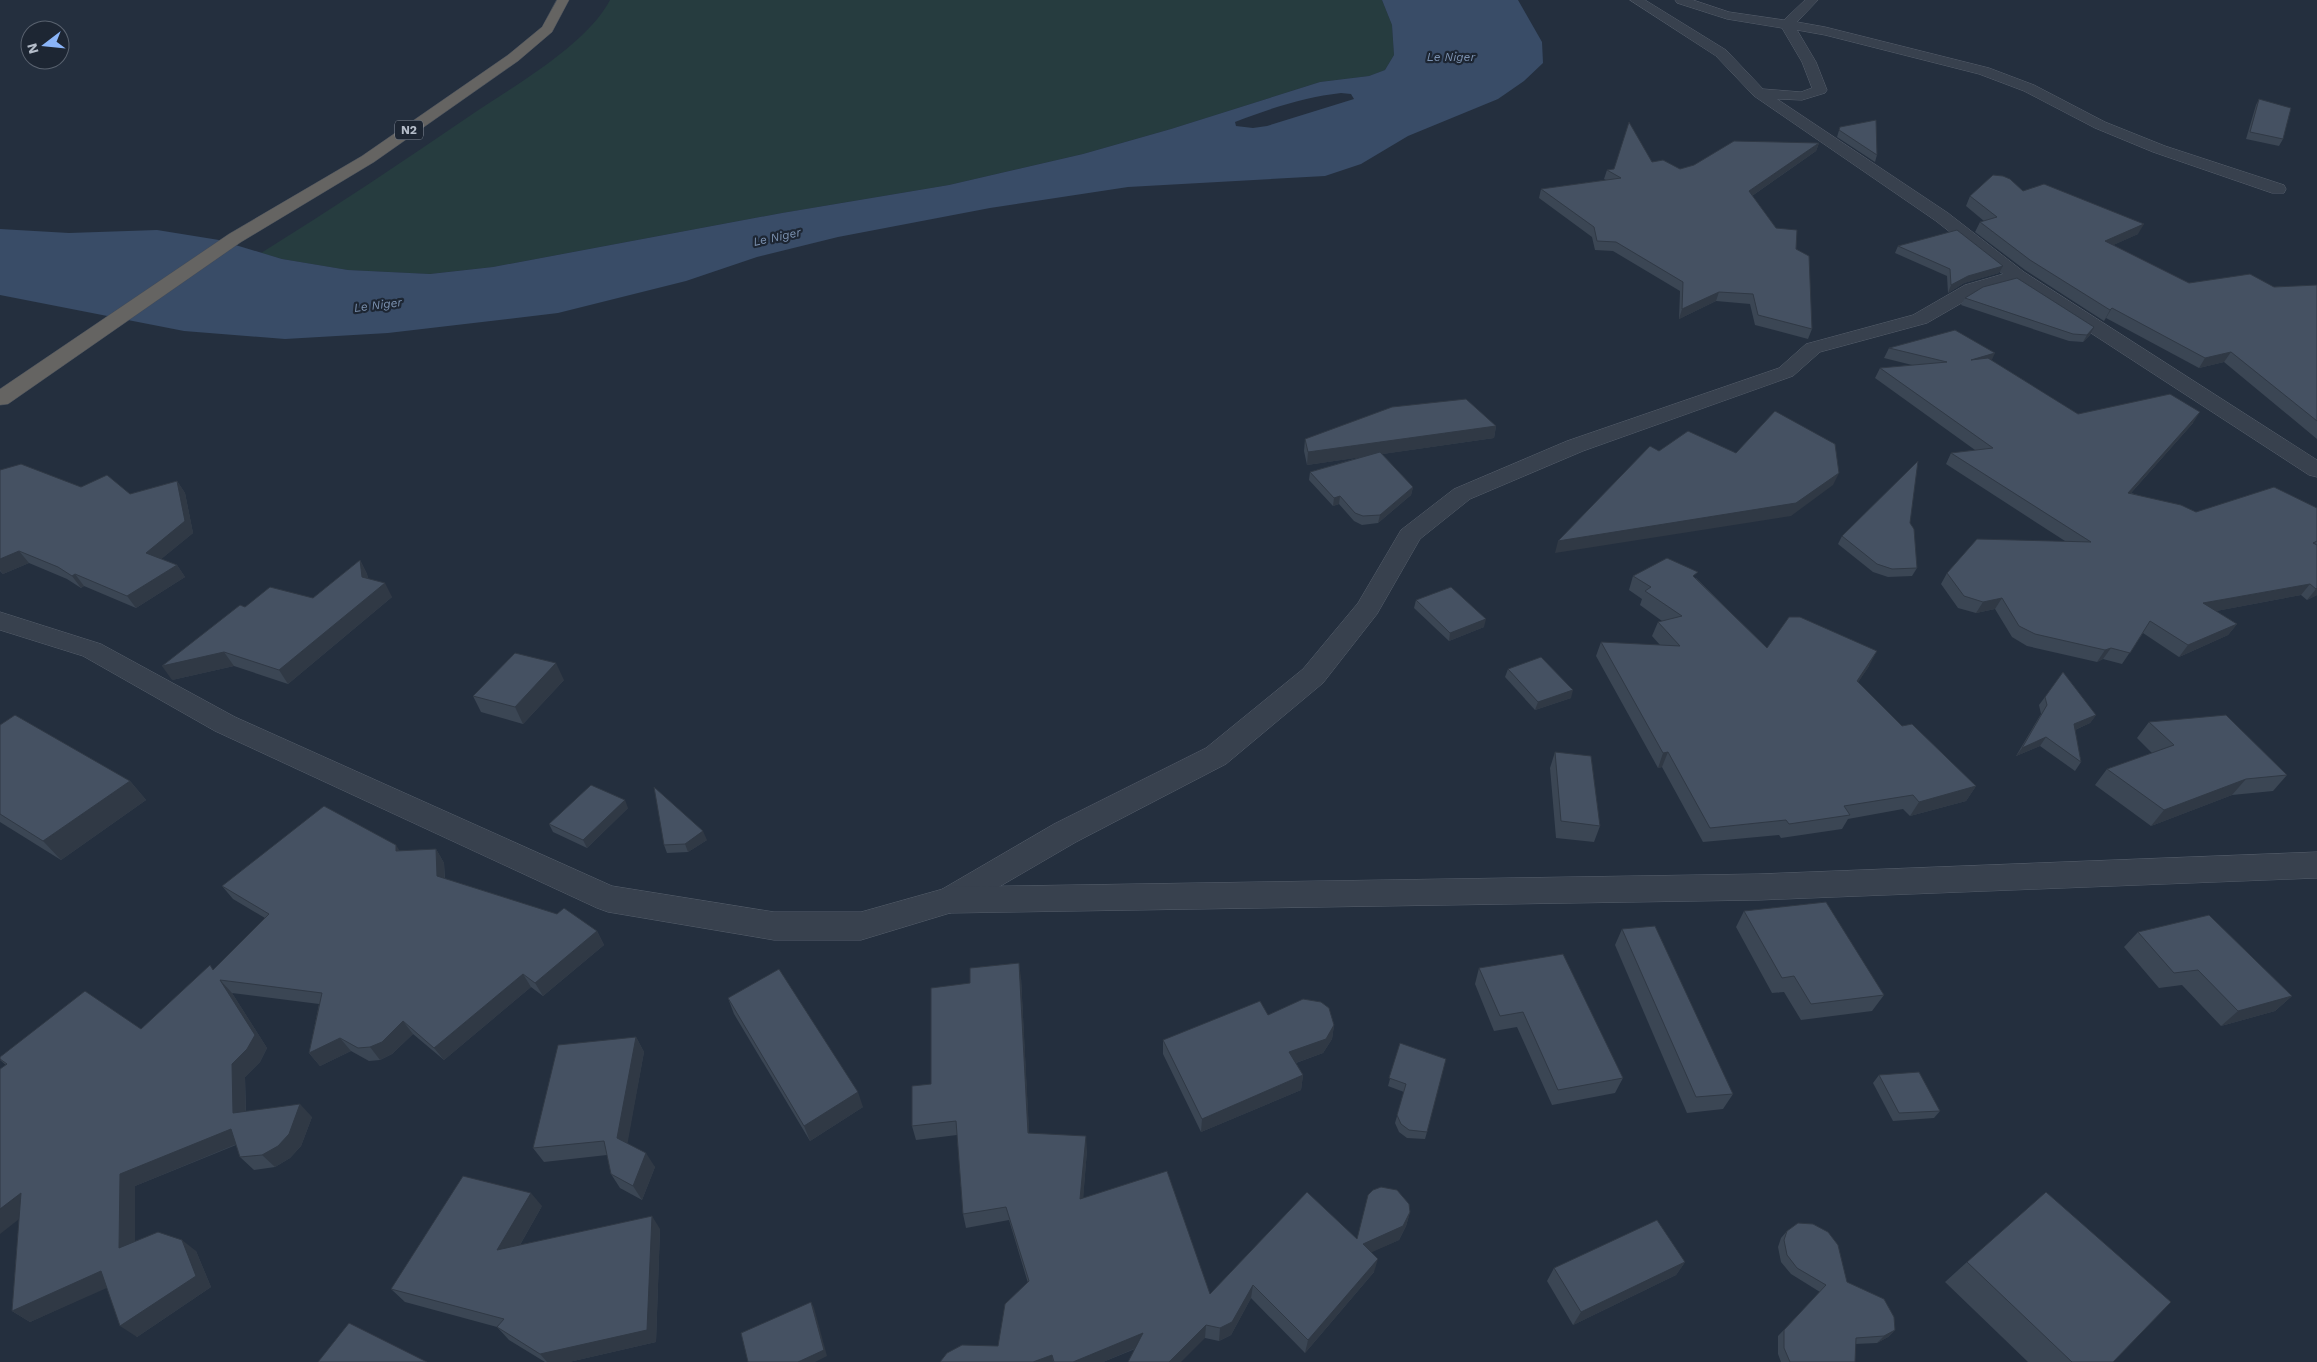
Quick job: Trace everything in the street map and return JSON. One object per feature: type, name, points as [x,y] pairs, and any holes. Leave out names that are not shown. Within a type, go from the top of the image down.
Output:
[{"type":"highway","name":"N2","points":[[0,399],[235,238],[368,159],[513,58],[548,29],[564,0]]},
{"type":"street","points":[[1636,0],[1721,53],[1759,93],[1942,217],[2017,276],[2317,470]]},
{"type":"street","points":[[1681,0],[1727,15],[1863,40],[1984,71],[2029,88],[2100,125],[2159,148],[2278,189]]},
{"type":"street","points":[[1787,25],[1812,0]]},
{"type":"street","points":[[1759,93],[1802,96],[1820,90],[1809,62],[1787,25]]},
{"type":"street","points":[[0,621],[92,650],[225,724],[608,899],[774,926],[861,926],[950,900],[1065,833],[1216,756],[1313,676],[1368,608],[1410,535],[1462,494],[1574,446],[1786,372],[1813,348],[1920,319],[1972,289],[2017,276]]},
{"type":"street","points":[[950,900],[1759,886],[2317,865]]},
{"type":"green space","points":[[610,0],[1382,0],[1392,25],[1394,55],[1385,70],[1369,76],[1320,82],[1171,129],[1083,154],[949,185],[782,213],[493,267],[430,274],[348,270],[282,259],[261,253],[529,77],[568,48],[585,32]]},
{"type":"water","name":"Le Niger","points":[[1382,0],[1518,0],[1542,42],[1543,63],[1524,81],[1498,99],[1408,136],[1361,164],[1325,176],[1128,187],[990,208],[838,237],[757,257],[686,281],[558,313],[388,333],[285,339],[184,331],[0,295],[0,229],[69,233],[157,230],[219,240],[282,259],[348,270],[430,274],[493,267],[782,213],[949,185],[1083,154],[1171,129],[1320,82],[1369,76],[1385,70],[1394,55],[1392,25]],"holes":[[[1341,93],[1351,94],[1354,99],[1267,126],[1253,128],[1236,126],[1235,122],[1287,104],[1314,97]]]},
{"type":"building","points":[[2259,99],[2291,108],[2283,139],[2250,132]]},
{"type":"building","points":[[1876,120],[1877,155],[1839,130],[1840,127]]},
{"type":"building","points":[[1629,122],[1652,162],[1663,160],[1680,169],[1694,165],[1734,141],[1819,143],[1749,191],[1776,228],[1797,230],[1796,249],[1809,256],[1812,329],[1758,315],[1753,294],[1719,292],[1682,309],[1683,282],[1616,242],[1597,241],[1594,227],[1541,189],[1621,178],[1607,170],[1614,169]]},
{"type":"building","points":[[1993,175],[2010,179],[2023,191],[2044,184],[2144,224],[2105,241],[2189,283],[2250,274],[2274,287],[2317,285],[2317,421],[2231,352],[2205,358],[2112,308],[2110,310],[2030,260],[1980,222],[1997,217],[1970,196]]},
{"type":"building","points":[[1957,230],[2003,266],[1968,276],[1951,285],[1950,269],[1898,246]]},
{"type":"building","points":[[2017,278],[2094,327],[2087,335],[2073,334],[1965,298],[1983,287]]},
{"type":"building","points":[[1955,330],[1995,353],[1971,360],[1988,358],[2078,414],[2170,394],[2200,412],[2128,493],[2181,505],[2196,512],[2274,487],[2317,508],[2317,541],[2313,543],[2317,545],[2317,588],[2310,584],[2203,603],[2237,624],[2188,645],[2150,621],[2130,653],[2111,648],[2105,650],[2035,634],[2019,626],[2002,598],[1983,602],[1964,596],[1947,573],[1977,539],[2091,542],[1951,453],[1993,448],[1880,368],[1947,362],[1889,348]]},
{"type":"building","points":[[1466,399],[1496,426],[1308,452],[1305,439],[1392,407]]},
{"type":"building","points":[[1775,411],[1835,444],[1839,473],[1796,503],[1558,541],[1650,446],[1659,451],[1688,431],[1736,453]]},
{"type":"building","points":[[1380,452],[1413,487],[1380,515],[1363,516],[1355,513],[1340,496],[1334,498],[1310,472]]},
{"type":"building","points":[[1918,461],[1910,523],[1914,529],[1917,568],[1892,569],[1877,564],[1842,536]]},
{"type":"building","points":[[21,464],[81,487],[107,475],[130,494],[177,481],[185,521],[146,553],[177,565],[127,596],[75,574],[72,576],[58,567],[19,551],[0,559],[0,470]]},
{"type":"building","points":[[1667,558],[1698,572],[1693,576],[1767,648],[1789,617],[1800,617],[1877,651],[1857,681],[1902,726],[1912,724],[1976,786],[1919,802],[1913,795],[1844,806],[1850,815],[1789,824],[1786,820],[1710,828],[1668,752],[1663,753],[1601,642],[1680,646],[1658,622],[1682,616],[1645,591],[1651,587],[1633,576]]},
{"type":"building","points":[[360,560],[362,577],[385,583],[279,670],[224,652],[162,666],[240,605],[245,607],[270,587],[313,598]]},
{"type":"building","points":[[1451,587],[1486,619],[1450,633],[1416,600]]},
{"type":"building","points":[[515,653],[556,663],[515,707],[473,696]]},
{"type":"building","points":[[1541,657],[1573,690],[1538,702],[1508,669]]},
{"type":"building","points":[[2063,672],[2096,715],[2074,724],[2081,762],[2046,737],[2022,748],[2047,705],[2045,697]]},
{"type":"building","points":[[15,715],[130,781],[43,841],[0,814],[0,725]]},
{"type":"building","points":[[2226,715],[2287,775],[2246,779],[2164,810],[2107,769],[2174,745],[2149,722]]},
{"type":"building","points":[[1555,752],[1591,756],[1600,826],[1561,821]]},
{"type":"building","points":[[591,785],[625,800],[583,840],[549,824]]},
{"type":"building","points":[[654,787],[703,831],[685,844],[664,845]]},
{"type":"building","points":[[324,806],[396,845],[396,851],[436,849],[437,876],[557,914],[564,908],[597,931],[535,983],[523,974],[434,1048],[403,1021],[382,1042],[370,1047],[358,1048],[340,1038],[309,1053],[322,993],[220,980],[255,1035],[247,1049],[232,1064],[233,1113],[300,1104],[289,1134],[278,1146],[262,1155],[240,1157],[231,1129],[120,1174],[119,1248],[158,1232],[182,1240],[196,1276],[120,1326],[101,1271],[12,1311],[21,1193],[0,1209],[0,1069],[7,1064],[0,1057],[85,991],[141,1029],[210,965],[213,970],[269,914],[222,886]]},
{"type":"building","points":[[1826,902],[1884,995],[1811,1004],[1794,976],[1782,978],[1744,911]]},
{"type":"building","points":[[2209,915],[2292,996],[2238,1011],[2198,970],[2174,973],[2138,932]]},
{"type":"building","points":[[1655,926],[1733,1094],[1696,1097],[1622,929]]},
{"type":"building","points":[[1563,954],[1623,1078],[1558,1090],[1523,1012],[1500,1016],[1479,968]]},
{"type":"building","points":[[1019,963],[1028,1133],[1086,1136],[1080,1199],[1167,1171],[1210,1294],[1307,1192],[1357,1239],[1368,1195],[1373,1190],[1381,1187],[1397,1190],[1409,1204],[1410,1212],[1403,1226],[1363,1244],[1378,1259],[1308,1340],[1253,1285],[1232,1322],[1220,1328],[1206,1325],[1169,1362],[1128,1362],[1143,1333],[1073,1362],[1054,1362],[1052,1355],[1033,1362],[940,1362],[947,1353],[962,1345],[998,1346],[1005,1304],[1029,1281],[1006,1207],[963,1214],[956,1121],[912,1126],[912,1086],[931,1084],[931,988],[970,983],[970,968]]},
{"type":"building","points":[[779,969],[858,1092],[804,1126],[728,998]]},
{"type":"building","points":[[1303,999],[1321,1002],[1329,1008],[1334,1025],[1326,1039],[1289,1052],[1303,1075],[1202,1119],[1163,1040],[1260,1001],[1268,1015]]},
{"type":"building","points":[[636,1037],[617,1138],[646,1153],[633,1186],[611,1174],[604,1141],[533,1148],[558,1045]]},
{"type":"building","points":[[1400,1043],[1446,1059],[1427,1132],[1409,1130],[1401,1124],[1397,1115],[1406,1084],[1389,1078]]},
{"type":"building","points":[[1919,1072],[1940,1111],[1899,1113],[1879,1075]]},
{"type":"building","points":[[463,1176],[531,1193],[497,1250],[652,1216],[647,1330],[540,1354],[497,1327],[504,1319],[391,1289]]},
{"type":"building","points":[[2046,1192],[2171,1302],[2113,1362],[2072,1362],[1967,1262]]},
{"type":"building","points":[[1657,1220],[1685,1262],[1581,1312],[1554,1268]]},
{"type":"building","points":[[1798,1223],[1813,1224],[1828,1232],[1838,1245],[1847,1282],[1884,1299],[1894,1317],[1895,1330],[1884,1336],[1856,1338],[1855,1362],[1790,1362],[1784,1348],[1784,1330],[1826,1285],[1797,1268],[1787,1255],[1784,1240],[1787,1231]]},
{"type":"building","points":[[811,1302],[824,1350],[798,1362],[748,1362],[741,1333]]},
{"type":"building","points":[[349,1323],[427,1362],[318,1362]]}]
